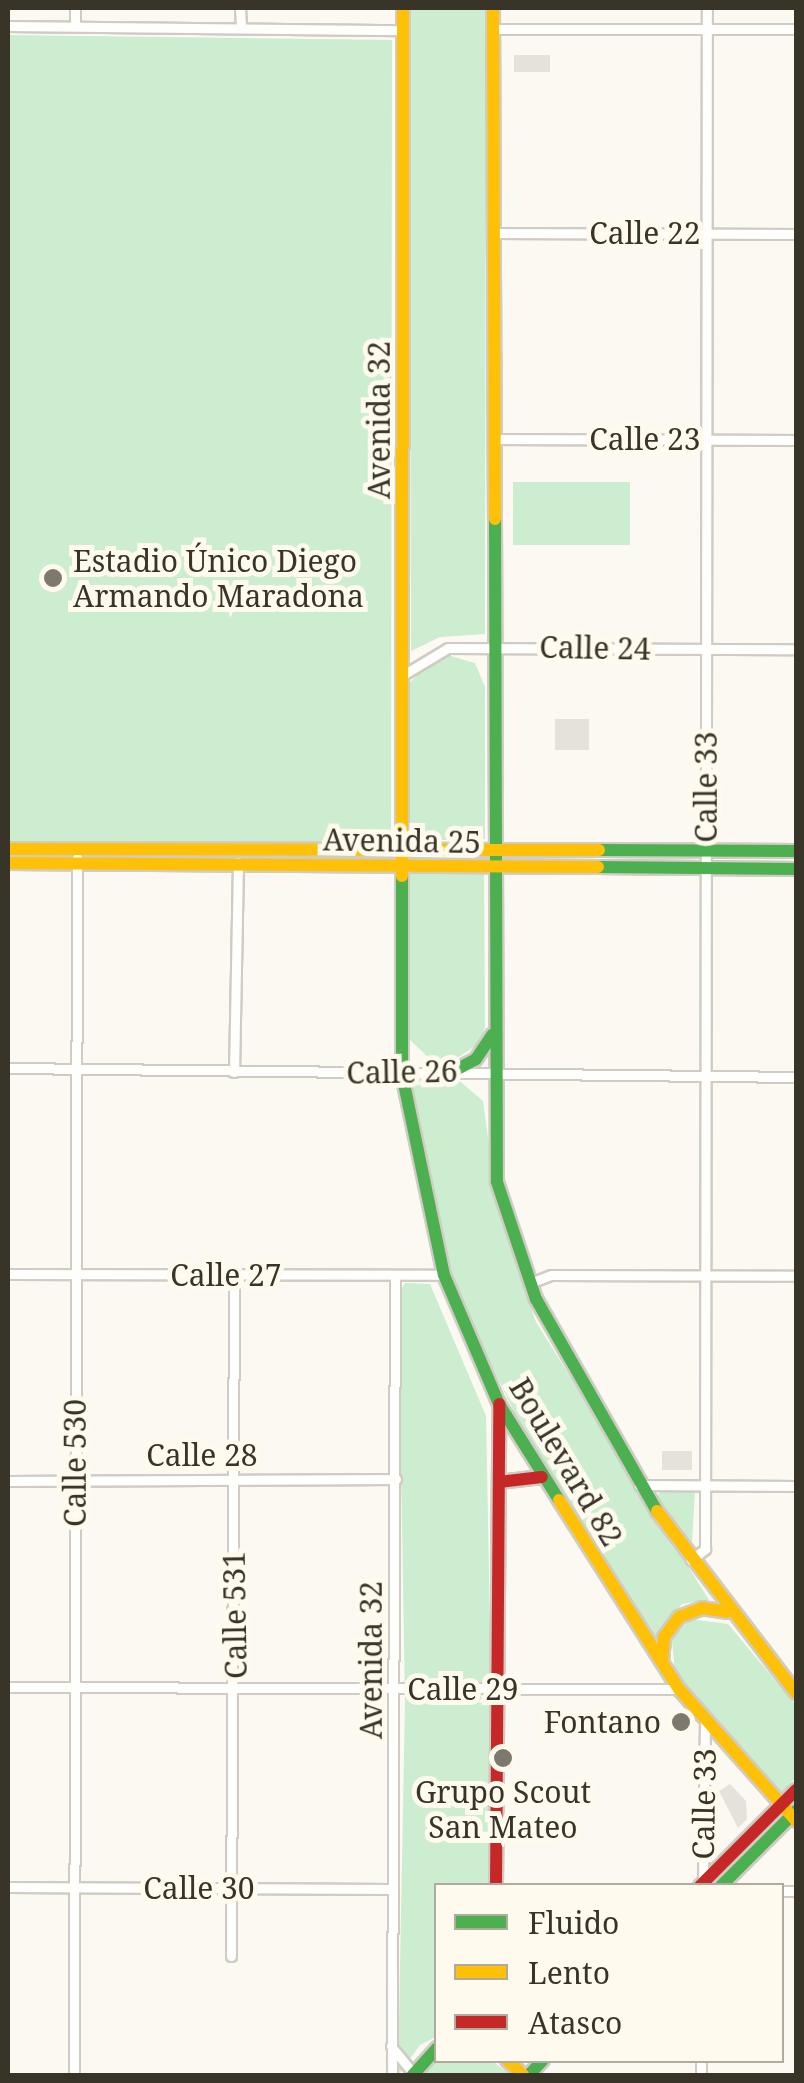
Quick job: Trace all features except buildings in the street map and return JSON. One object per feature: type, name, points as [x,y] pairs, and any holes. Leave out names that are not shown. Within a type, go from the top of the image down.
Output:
[{"type":"main road","name":"Avenida 32","points":[[402,1074],[403,8]]},
{"type":"main road","points":[[493,8],[493,1071]]},
{"type":"main road","name":"Avenida 25","points":[[8,849],[77,856],[238,856],[494,848],[796,851]]},
{"type":"main road","name":"Avenida 25","points":[[8,863],[77,856]]},
{"type":"main road","name":"Avenida 25","points":[[238,856],[404,866],[796,869]]},
{"type":"main road","points":[[452,1072],[476,1059],[492,1035]]},
{"type":"main road","name":"Boulevard 82","points":[[493,1071],[498,1182],[530,1283],[565,1361],[638,1485],[727,1612],[795,1690]]},
{"type":"main road","name":"Boulevard 82","points":[[402,1074],[444,1275],[499,1404],[680,1690],[791,1813]]},
{"type":"main road","points":[[496,1883],[499,1404]]},
{"type":"main road","points":[[498,1482],[542,1477]]},
{"type":"main road","points":[[662,1664],[664,1638],[679,1617],[702,1608],[727,1612]]},
{"type":"main road","points":[[724,1883],[791,1813],[796,1790]]},
{"type":"main road","points":[[704,1883],[791,1813]]},
{"type":"main road","points":[[412,2074],[434,2050]]},
{"type":"street","points":[[74,26],[75,8]]},
{"type":"street","points":[[240,8],[241,25]]},
{"type":"street","name":"Calle 33","points":[[691,1560],[704,1549],[707,8]]},
{"type":"street","points":[[8,26],[241,25],[403,30]]},
{"type":"street","points":[[493,29],[796,30]]},
{"type":"street","name":"Calle 22","points":[[493,233],[796,234]]},
{"type":"street","name":"Calle 23","points":[[493,439],[796,440]]},
{"type":"street","name":"Calle 24","points":[[402,676],[432,652],[493,646],[796,649]]},
{"type":"street","name":"Calle 530","points":[[74,2076],[77,856]]},
{"type":"street","points":[[234,1072],[238,856]]},
{"type":"street","name":"Calle 26","points":[[8,1068],[796,1077]]},
{"type":"street","name":"Calle 27","points":[[8,1274],[444,1275]]},
{"type":"street","points":[[530,1283],[551,1274],[796,1276]]},
{"type":"street","name":"Calle 531","points":[[231,1956],[236,1688],[234,1275]]},
{"type":"street","name":"Avenida 32","points":[[392,2076],[391,1889],[398,1688],[395,1276]]},
{"type":"street","name":"Calle 28","points":[[8,1480],[396,1479]]},
{"type":"street","points":[[638,1485],[796,1486]]},
{"type":"street","name":"Calle 29","points":[[8,1686],[680,1690]]},
{"type":"street","name":"Calle 33","points":[[702,1883],[706,1722]]},
{"type":"street","name":"Calle 30","points":[[8,1887],[391,1889]]},
{"type":"street","points":[[391,2046],[412,2074]]},
{"type":"green space","points":[[409,8],[486,8],[485,634],[440,637],[411,651]]},
{"type":"green space","points":[[8,35],[392,40],[391,835],[384,842],[8,841]]},
{"type":"green space","points":[[513,482],[630,482],[630,545],[513,545]]},
{"type":"green space","points":[[440,653],[475,663],[485,687],[485,839],[408,841],[408,684]]},
{"type":"green space","points":[[408,871],[484,872],[485,1027],[480,1043],[454,1060],[431,1060],[410,1040]]},
{"type":"green space","points":[[455,1077],[483,1101],[498,1211],[536,1322],[709,1600],[682,1604],[655,1640],[532,1449],[459,1298],[428,1197],[407,1078]]},
{"type":"green space","points":[[405,1283],[430,1284],[486,1416],[495,1883],[434,1883],[434,2038],[420,2045],[398,2075],[405,1700],[398,1295]]},
{"type":"green space","points":[[661,1490],[695,1492],[692,1542],[657,1497]]},
{"type":"green space","points":[[690,1619],[728,1624],[796,1705],[796,1777],[779,1796],[675,1673],[672,1640]]},
{"type":"green space","points":[[434,2054],[434,2063],[495,2063],[511,2075],[414,2076]]},
{"type":"traffic: fast","points":[[495,519],[497,1182],[536,1299],[657,1511]]},
{"type":"traffic: fast","points":[[599,850],[796,851]]},
{"type":"traffic: fast","points":[[598,867],[796,869]]},
{"type":"traffic: fast","points":[[402,876],[402,1074],[444,1275],[499,1404],[559,1500]]},
{"type":"traffic: fast","points":[[452,1072],[476,1059],[492,1035]]},
{"type":"traffic: fast","points":[[724,1883],[796,1811]]},
{"type":"traffic: fast","points":[[412,2076],[434,2051]]},
{"type":"traffic: fast","points":[[528,2076],[540,2063]]},
{"type":"traffic: slow","points":[[402,876],[403,8]]},
{"type":"traffic: slow","points":[[493,8],[495,519]]},
{"type":"traffic: slow","points":[[8,849],[599,850]]},
{"type":"traffic: slow","points":[[8,863],[598,867]]},
{"type":"traffic: slow","points":[[559,1500],[679,1689],[796,1821]]},
{"type":"traffic: slow","points":[[657,1511],[796,1693]]},
{"type":"traffic: slow","points":[[662,1662],[664,1637],[679,1617],[702,1608],[727,1612]]},
{"type":"traffic: slow","points":[[510,2063],[524,2076]]},
{"type":"traffic: jam","points":[[496,1883],[499,1404]]},
{"type":"traffic: jam","points":[[499,1482],[542,1477]]},
{"type":"traffic: jam","points":[[703,1883],[796,1790]]},
{"type":"place","name":"Estadio Único Diego Armando Maradona","points":[[53,578]]},
{"type":"place","name":"Fontano","points":[[681,1722]]},
{"type":"place","name":"Grupo Scout San Mateo","points":[[503,1758]]}]
